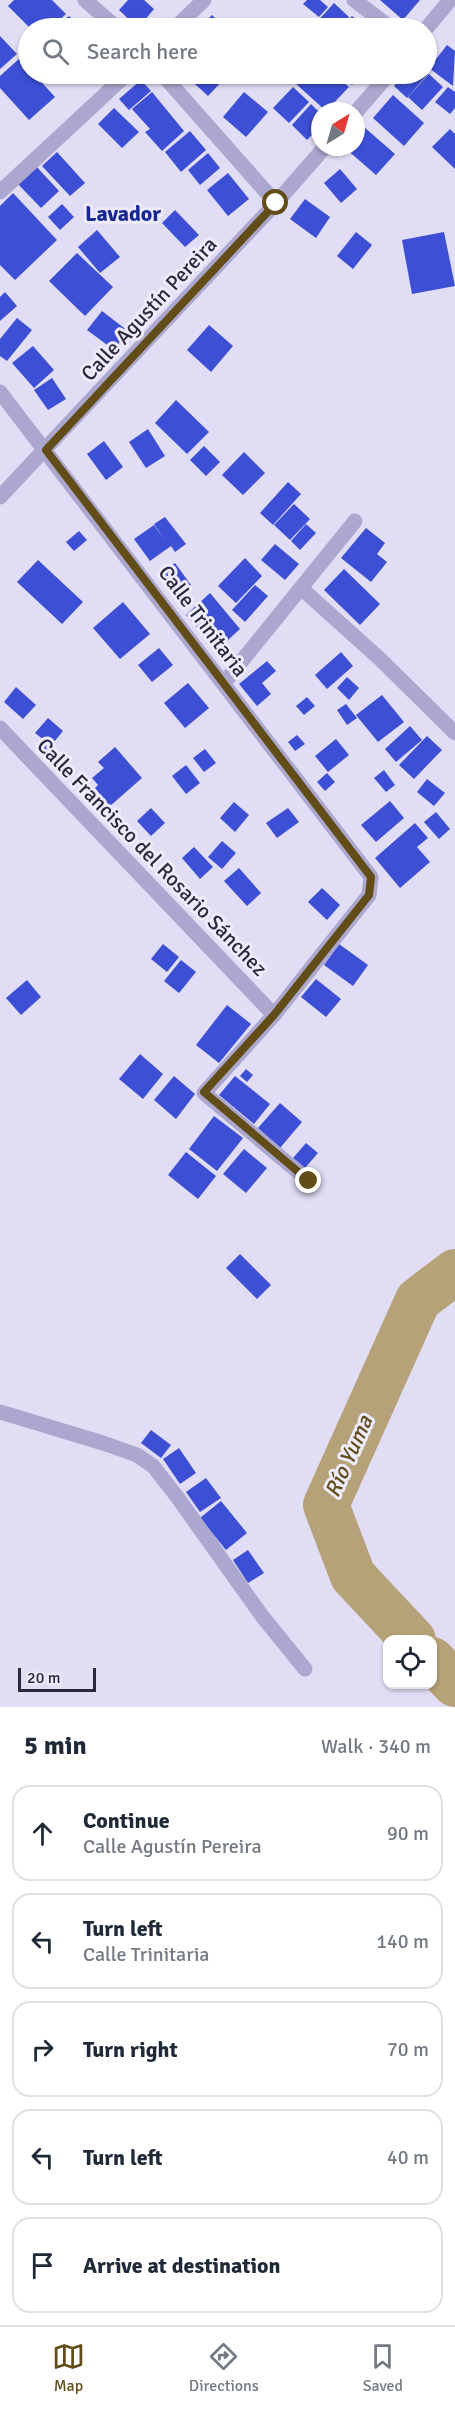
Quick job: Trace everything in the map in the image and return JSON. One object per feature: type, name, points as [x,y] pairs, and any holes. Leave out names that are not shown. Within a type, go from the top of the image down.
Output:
[{"type":"street","points":[[85,0],[106,18]]},
{"type":"street","points":[[185,18],[204,0]]},
{"type":"street","points":[[354,0],[378,18]]},
{"type":"street","points":[[437,19],[450,8]]},
{"type":"street","points":[[0,192],[116,84]]},
{"type":"street","points":[[171,84],[276,203]]},
{"type":"street","points":[[365,102],[380,84]]},
{"type":"street","name":"Calle Agustín Pereira","points":[[0,497],[318,156]]},
{"type":"street","name":"Calle Trinitaria","points":[[0,392],[371,877],[369,895],[274,1015]]},
{"type":"street","points":[[224,683],[355,520]]},
{"type":"street","points":[[301,588],[380,659],[455,733]]},
{"type":"street","name":"Calle Francisco del Rosario Sánchez","points":[[0,728],[274,1015]]},
{"type":"street","points":[[274,1015],[204,1092],[309,1181]]},
{"type":"street","points":[[0,1413],[103,1443],[137,1455],[153,1466],[173,1490],[262,1616],[305,1669]]},
{"type":"building","points":[[14,0],[52,0],[66,14],[62,18],[20,18],[8,6]]},
{"type":"building","points":[[128,0],[144,0],[154,9],[146,18],[127,18],[119,10]]},
{"type":"building","points":[[307,0],[320,0],[328,7],[319,17],[303,4]]},
{"type":"building","points":[[380,0],[420,0],[405,18],[401,18]]},
{"type":"building","points":[[334,3],[349,17],[348,18],[320,18]]},
{"type":"building","points":[[0,36],[17,54],[0,69]]},
{"type":"building","points":[[447,45],[455,51],[453,86],[437,74],[437,58]]},
{"type":"building","points":[[18,60],[18,84],[43,84],[55,97],[29,120],[0,88],[0,76]]},
{"type":"building","points":[[437,81],[443,87],[422,110],[408,97],[420,84],[437,84]]},
{"type":"building","points":[[136,84],[145,84],[151,91],[129,110],[119,99]]},
{"type":"building","points":[[195,84],[219,84],[208,96]]},
{"type":"building","points":[[296,84],[346,84],[349,87],[335,102],[316,102]]},
{"type":"building","points":[[396,84],[419,84],[407,98],[394,86]]},
{"type":"building","points":[[293,87],[309,102],[289,123],[273,108]]},
{"type":"building","points":[[448,87],[455,92],[455,108],[450,114],[435,102]]},
{"type":"building","points":[[152,92],[184,131],[162,151],[145,132],[150,129],[132,109]]},
{"type":"building","points":[[244,92],[268,112],[246,137],[223,117]]},
{"type":"building","points":[[393,95],[424,123],[404,146],[373,118]]},
{"type":"building","points":[[311,104],[311,136],[307,140],[292,125]]},
{"type":"building","points":[[114,108],[139,132],[122,148],[98,124]]},
{"type":"building","points":[[365,128],[395,154],[376,175],[354,156],[365,156]]},
{"type":"building","points":[[450,129],[455,134],[455,169],[432,147]]},
{"type":"building","points":[[190,131],[206,150],[181,172],[165,152]]},
{"type":"building","points":[[57,152],[85,183],[70,196],[42,166]]},
{"type":"building","points":[[208,153],[220,168],[200,185],[188,170]]},
{"type":"building","points":[[35,165],[59,191],[41,208],[17,183]]},
{"type":"building","points":[[340,169],[357,189],[341,203],[324,183]]},
{"type":"building","points":[[228,173],[249,199],[228,216],[207,190]]},
{"type":"building","points":[[13,193],[57,240],[15,280],[0,265],[0,206]]},
{"type":"building","points":[[305,199],[330,217],[316,238],[290,219]]},
{"type":"building","points":[[62,204],[74,217],[60,230],[48,217]]},
{"type":"building","points":[[175,210],[199,235],[185,247],[162,223]]},
{"type":"building","points":[[97,230],[120,257],[100,273],[78,247]]},
{"type":"building","points":[[356,232],[372,245],[353,269],[337,256]]},
{"type":"building","points":[[444,232],[455,286],[412,294],[402,240]]},
{"type":"building","points":[[77,253],[113,287],[85,316],[49,281]]},
{"type":"building","points":[[5,292],[17,306],[0,321],[0,297]]},
{"type":"building","points":[[102,311],[128,331],[114,350],[87,330]]},
{"type":"building","points":[[17,318],[32,330],[7,361],[0,356],[0,339]]},
{"type":"building","points":[[209,325],[233,346],[211,372],[187,350]]},
{"type":"building","points":[[33,346],[54,370],[34,388],[12,363]]},
{"type":"building","points":[[52,378],[66,399],[48,410],[34,390]]},
{"type":"building","points":[[176,400],[209,432],[187,454],[155,423]]},
{"type":"building","points":[[148,429],[165,456],[146,468],[129,442]]},
{"type":"building","points":[[104,441],[123,467],[106,480],[87,454]]},
{"type":"building","points":[[204,446],[220,462],[206,476],[190,460]]},
{"type":"building","points":[[244,452],[265,473],[243,495],[222,475]]},
{"type":"building","points":[[288,482],[301,494],[273,525],[260,513]]},
{"type":"building","points":[[294,504],[310,519],[290,540],[274,525]]},
{"type":"building","points":[[165,517],[186,544],[175,552],[171,546],[150,561],[134,539],[154,525],[166,542],[154,524]]},
{"type":"building","points":[[306,524],[316,533],[300,550],[291,541]]},
{"type":"building","points":[[366,528],[385,543],[377,554],[387,562],[371,582],[341,558]]},
{"type":"building","points":[[79,531],[87,540],[74,551],[66,542]]},
{"type":"building","points":[[275,544],[299,564],[285,580],[261,560]]},
{"type":"building","points":[[245,558],[262,576],[236,603],[218,586]]},
{"type":"building","points":[[38,560],[83,602],[62,624],[17,582]]},
{"type":"building","points":[[175,563],[191,585],[176,595],[160,574]]},
{"type":"building","points":[[344,569],[380,604],[360,625],[324,590]]},
{"type":"building","points":[[255,585],[268,596],[245,622],[232,610]]},
{"type":"building","points":[[210,593],[240,629],[217,650],[186,615]]},
{"type":"building","points":[[123,602],[150,634],[120,659],[93,628]]},
{"type":"building","points":[[159,648],[173,665],[152,682],[138,665]]},
{"type":"building","points":[[341,652],[353,666],[327,689],[315,675]]},
{"type":"building","points":[[267,661],[276,671],[262,683],[271,694],[257,706],[239,684]]},
{"type":"building","points":[[347,677],[359,688],[349,700],[337,688]]},
{"type":"building","points":[[188,683],[209,708],[185,728],[164,703]]},
{"type":"building","points":[[16,687],[36,705],[23,719],[4,702]]},
{"type":"building","points":[[382,695],[404,722],[378,742],[356,715]]},
{"type":"building","points":[[307,697],[315,706],[304,715],[296,706]]},
{"type":"building","points":[[346,704],[357,718],[347,725],[337,710]]},
{"type":"building","points":[[48,718],[63,731],[45,753],[38,747],[44,740],[35,733]]},
{"type":"building","points":[[410,726],[422,740],[396,762],[385,749]]},
{"type":"building","points":[[297,735],[305,744],[295,751],[288,742]]},
{"type":"building","points":[[427,736],[442,750],[414,779],[399,765]]},
{"type":"building","points":[[336,739],[349,755],[328,772],[315,756]]},
{"type":"building","points":[[115,747],[142,778],[110,806],[95,788],[98,785],[92,778],[104,768],[98,762]]},
{"type":"building","points":[[205,749],[216,763],[204,772],[193,758]]},
{"type":"building","points":[[186,765],[200,783],[186,794],[172,776]]},
{"type":"building","points":[[384,770],[395,785],[386,792],[374,778]]},
{"type":"building","points":[[327,773],[335,782],[325,791],[317,782]]},
{"type":"building","points":[[427,779],[445,793],[434,806],[417,792]]},
{"type":"building","points":[[390,801],[404,818],[376,842],[361,825]]},
{"type":"building","points":[[234,802],[249,815],[235,832],[220,818]]},
{"type":"building","points":[[151,808],[165,823],[151,836],[137,821]]},
{"type":"building","points":[[288,808],[299,822],[277,838],[266,823]]},
{"type":"building","points":[[436,812],[450,829],[439,839],[424,822]]},
{"type":"building","points":[[415,823],[428,838],[417,847],[430,862],[400,888],[375,858]]},
{"type":"building","points":[[222,841],[236,853],[222,869],[208,857]]},
{"type":"building","points":[[194,847],[213,867],[200,879],[182,858]]},
{"type":"building","points":[[239,868],[261,893],[247,906],[224,881]]},
{"type":"building","points":[[322,888],[340,905],[327,920],[308,902]]},
{"type":"building","points":[[163,944],[179,957],[167,972],[151,959]]},
{"type":"building","points":[[339,944],[368,965],[353,986],[324,965]]},
{"type":"building","points":[[181,960],[196,972],[179,993],[164,981]]},
{"type":"building","points":[[316,979],[341,999],[326,1017],[301,997]]},
{"type":"building","points":[[27,980],[41,997],[21,1015],[6,998]]},
{"type":"building","points":[[227,1005],[251,1024],[219,1063],[196,1045]]},
{"type":"building","points":[[140,1054],[163,1074],[143,1099],[119,1079]]},
{"type":"building","points":[[246,1069],[253,1075],[247,1082],[240,1076]]},
{"type":"building","points":[[174,1076],[195,1094],[176,1119],[154,1100]]},
{"type":"building","points":[[235,1076],[270,1104],[254,1124],[219,1095]]},
{"type":"building","points":[[280,1103],[302,1122],[280,1148],[258,1128]]},
{"type":"building","points":[[214,1116],[243,1138],[217,1171],[189,1149]]},
{"type":"building","points":[[306,1143],[318,1153],[305,1168],[293,1158]]},
{"type":"building","points":[[244,1149],[267,1168],[246,1193],[223,1174]]},
{"type":"building","points":[[186,1152],[216,1176],[198,1199],[168,1175]]},
{"type":"building","points":[[240,1254],[271,1285],[257,1299],[226,1268]]},
{"type":"building","points":[[151,1430],[171,1445],[161,1458],[141,1443]]},
{"type":"building","points":[[179,1448],[196,1473],[180,1484],[163,1459]]},
{"type":"building","points":[[206,1478],[221,1498],[200,1512],[186,1492]]},
{"type":"building","points":[[221,1501],[247,1533],[226,1550],[200,1518]]},
{"type":"building","points":[[248,1550],[264,1573],[248,1583],[233,1560]]},
{"type":"waterway","name":"Río Yuma","points":[[408,1635],[353,1576],[326,1505],[418,1300],[455,1272]]},
{"type":"waterway","name":"Río Yuma","points":[[437,1665],[455,1684]]},
{"type":"district","name":"Lavador","points":[[123,213]]},
{"type":"route","points":[[276,203],[46,450],[371,877],[369,895],[274,1015],[204,1092],[309,1181]]}]
